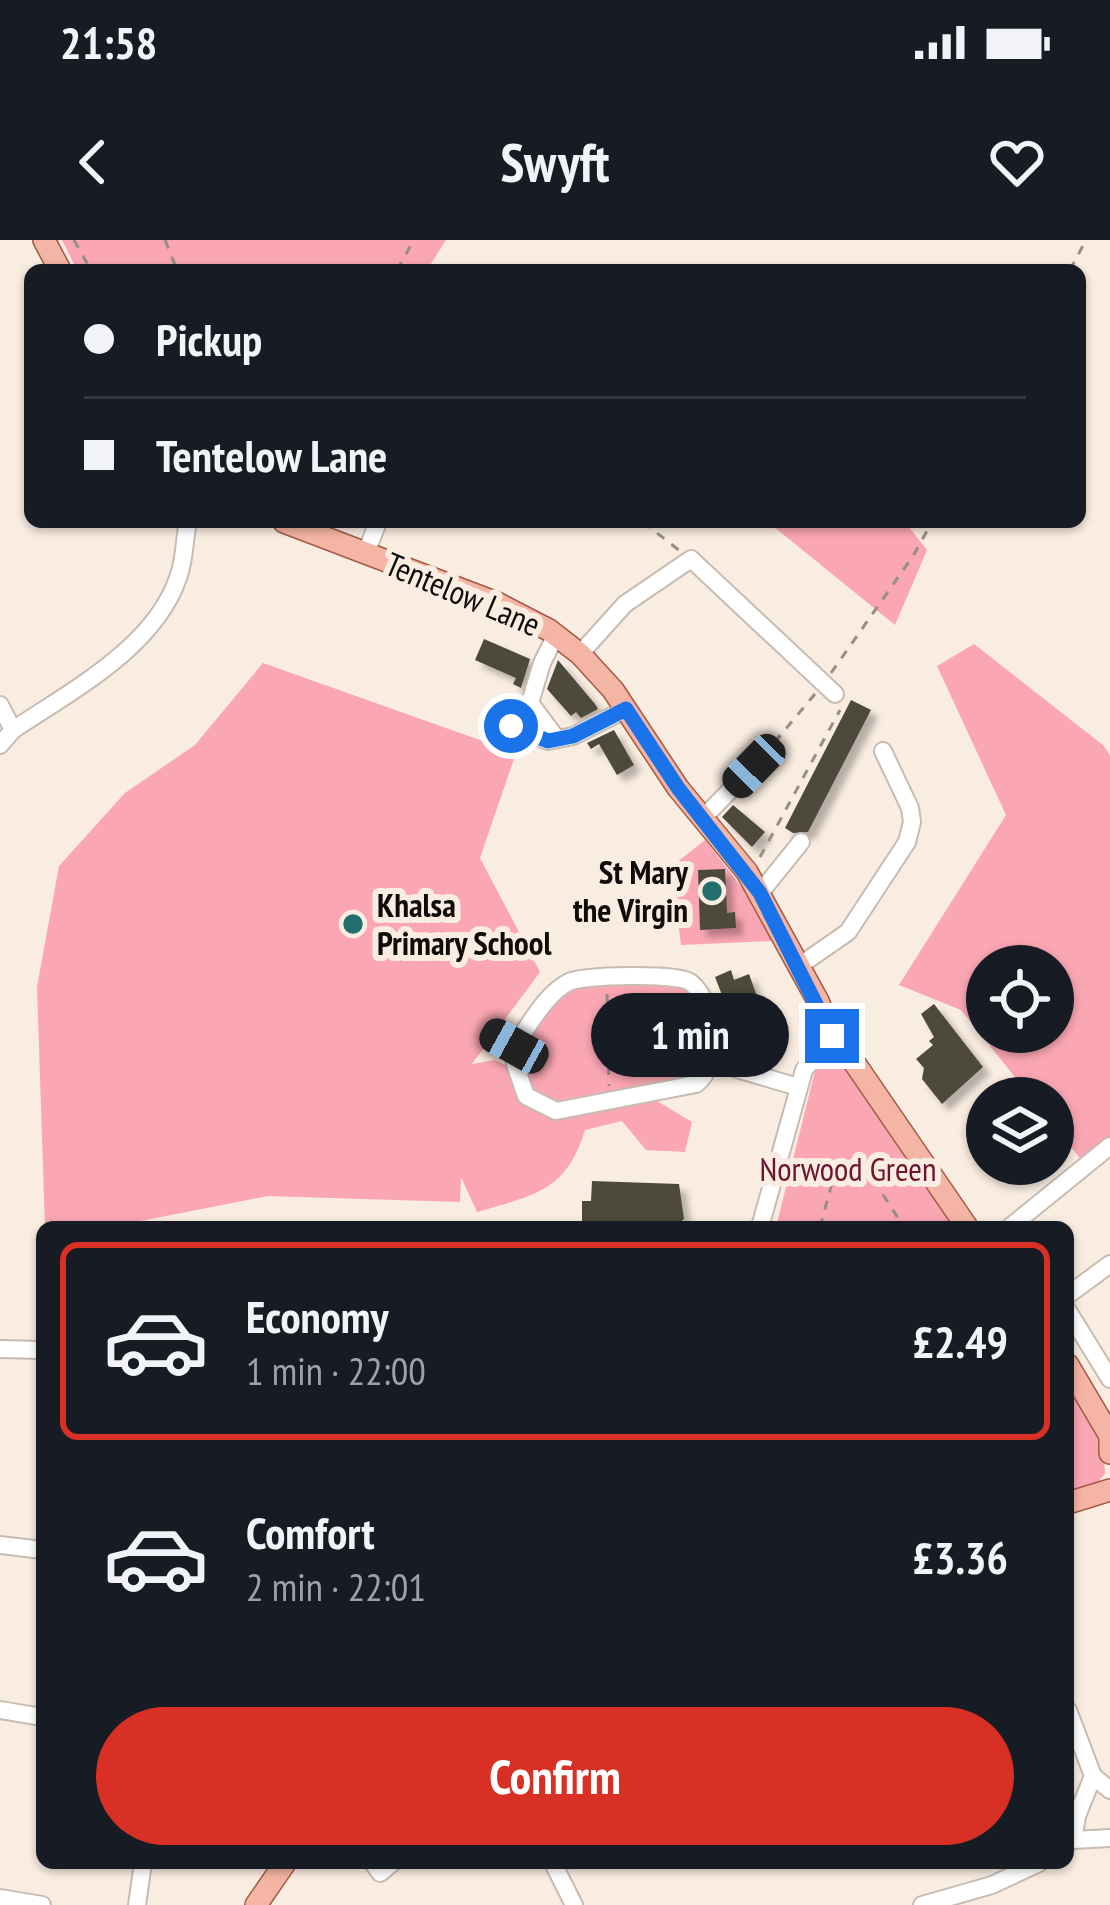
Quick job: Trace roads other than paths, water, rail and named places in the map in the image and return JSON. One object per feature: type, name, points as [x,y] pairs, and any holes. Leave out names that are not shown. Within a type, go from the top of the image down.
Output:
[{"type":"main road","name":"Tentelow Lane","points":[[300,528],[464,588],[556,635],[580,654],[626,709],[702,819],[748,872],[832,1036],[845,1048],[963,1221]]},
{"type":"main road","points":[[1074,1375],[1110,1436],[1110,1453]]},
{"type":"main road","points":[[1074,1501],[1110,1490]]},
{"type":"main road","points":[[261,1902],[281,1869]]},
{"type":"street","points":[[0,745],[14,730],[124,652],[157,616],[178,578],[187,528]]},
{"type":"street","points":[[366,553],[375,528]]},
{"type":"street","points":[[580,654],[626,604],[691,559],[833,696]]},
{"type":"street","points":[[556,635],[530,703],[557,739]]},
{"type":"street","points":[[0,705],[14,730]]},
{"type":"street","points":[[511,726],[548,741],[573,736],[626,709]]},
{"type":"street","points":[[799,966],[848,932],[907,842],[910,808],[883,751]]},
{"type":"street","points":[[702,819],[754,766]]},
{"type":"street","points":[[760,893],[801,842]]},
{"type":"street","points":[[680,978],[699,993],[708,1012],[710,1061],[696,1084],[556,1111],[526,1096],[514,1046],[566,983],[680,978]]},
{"type":"street","points":[[493,1035],[514,1046]]},
{"type":"street","points":[[762,1221],[798,1087],[808,1061],[832,1036]]},
{"type":"street","points":[[710,1061],[761,1082],[798,1087]]},
{"type":"street","points":[[1017,1221],[1110,1146]]},
{"type":"street","points":[[1074,1290],[1110,1264]]},
{"type":"street","points":[[1074,1321],[1110,1379]]},
{"type":"street","points":[[0,1349],[36,1350]]},
{"type":"street","points":[[0,1545],[36,1549]]},
{"type":"street","points":[[0,1710],[36,1716]]},
{"type":"street","points":[[1074,1726],[1093,1776],[1110,1790]]},
{"type":"street","points":[[1074,1827],[1093,1776]]},
{"type":"street","points":[[1074,1842],[1110,1838]]},
{"type":"street","points":[[137,1905],[142,1869]]},
{"type":"street","points":[[556,1869],[574,1905]]},
{"type":"street","points":[[922,1905],[992,1885],[1027,1869]]},
{"type":"street","points":[[0,1898],[42,1905]]},
{"type":"place","name":"St Mary the Virgin","points":[[712,891]]},
{"type":"place","name":"Khalsa Primary School","points":[[353,924]]},
{"type":"park label","name":"Norwood Green","points":[[848,1169]]}]
